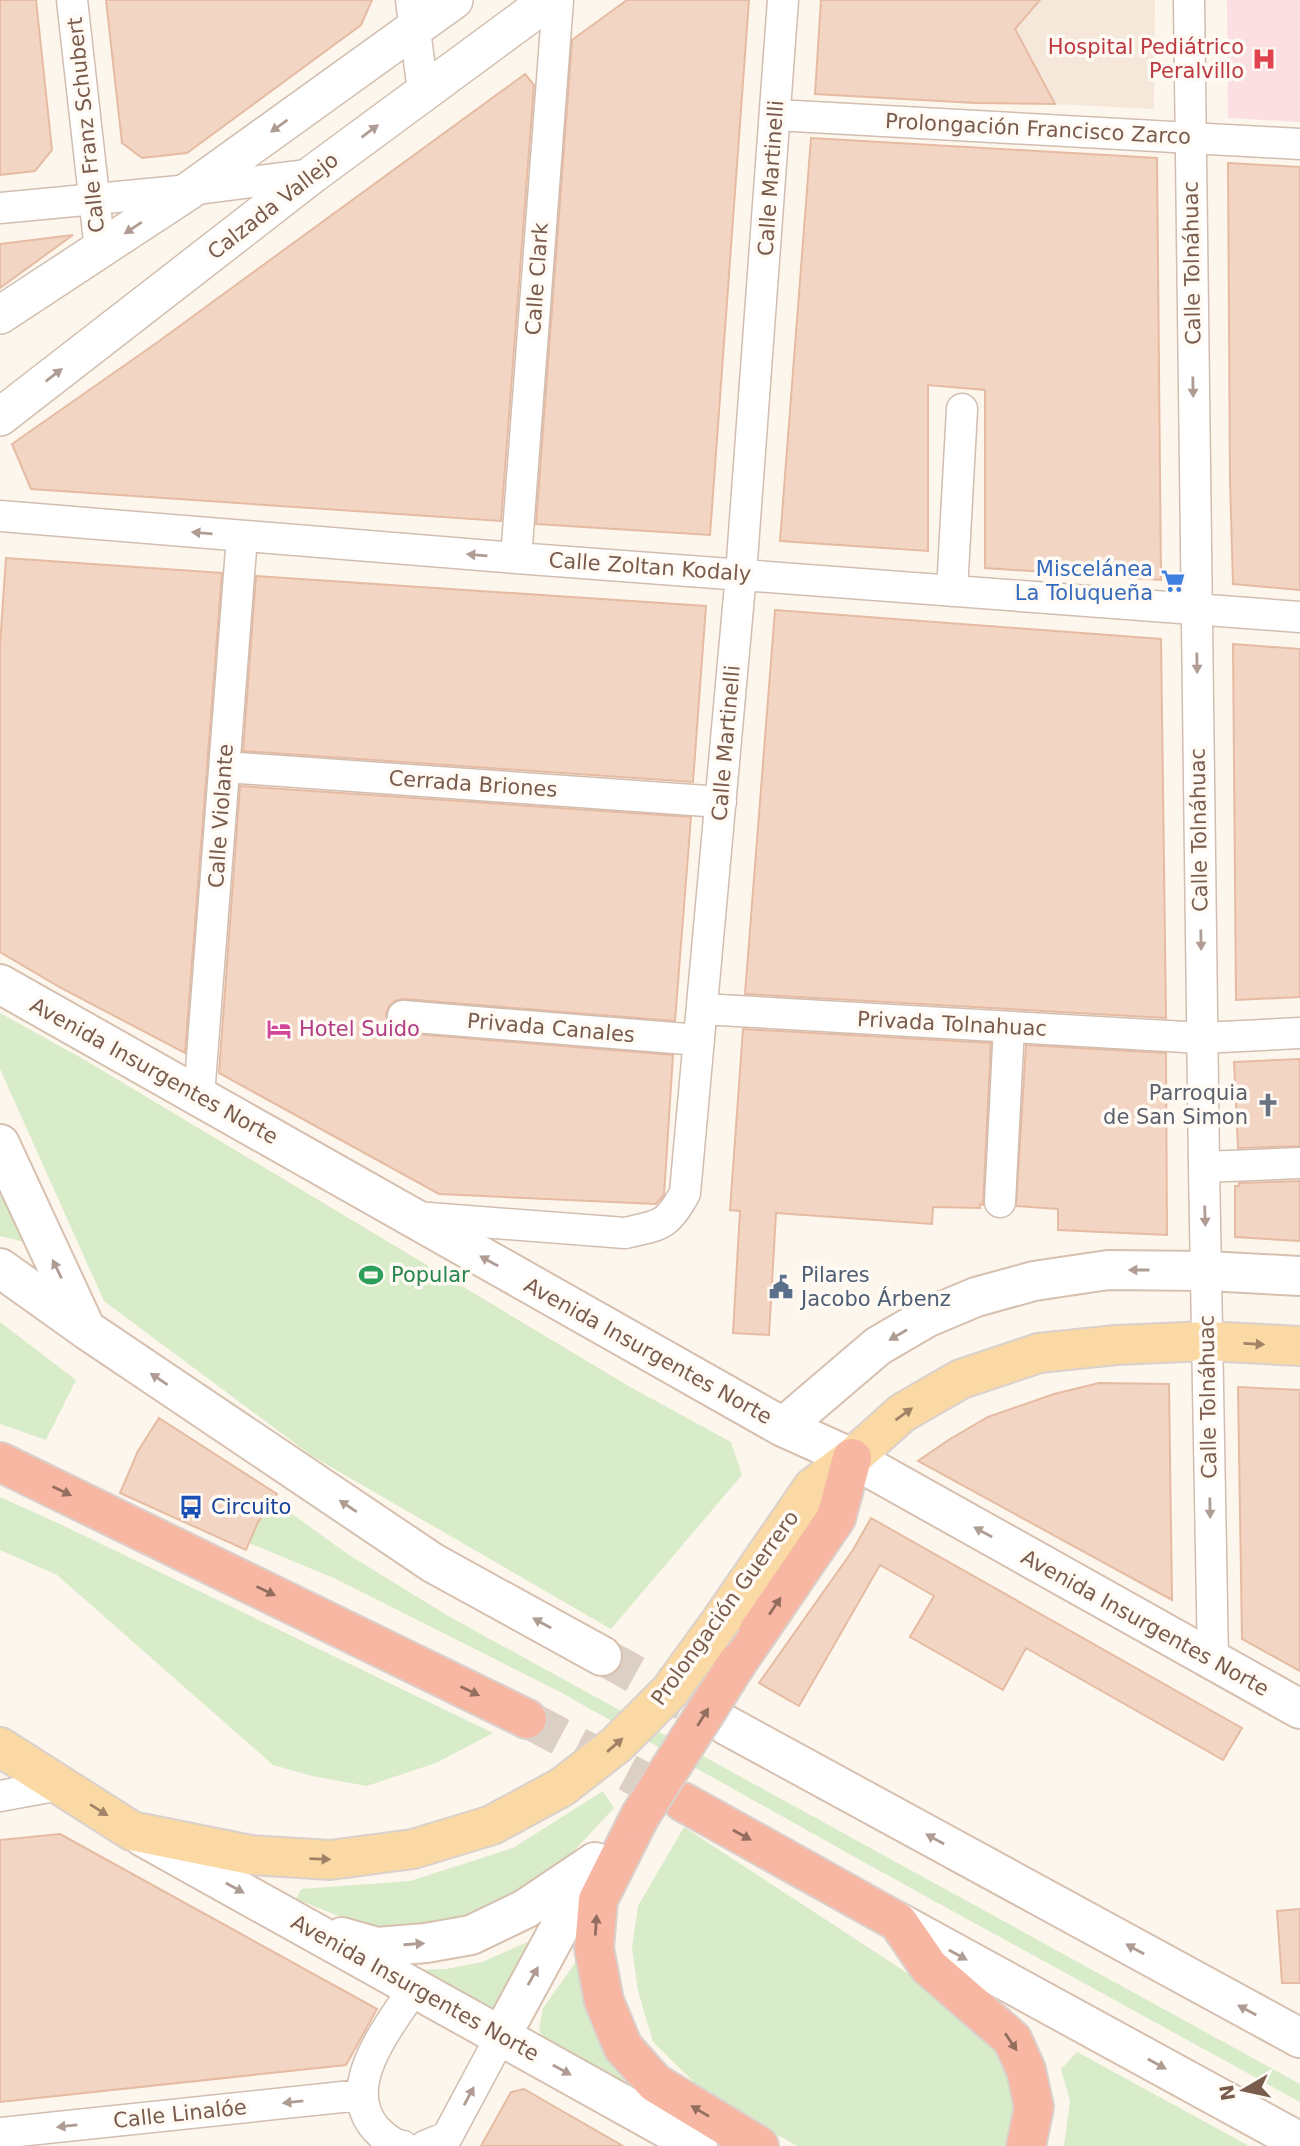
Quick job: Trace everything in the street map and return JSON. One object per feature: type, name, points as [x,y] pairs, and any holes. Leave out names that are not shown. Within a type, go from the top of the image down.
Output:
[{"type":"highway","points":[[758,2146],[655,2084],[623,2047],[604,2001],[594,1948],[598,1900],[636,1823],[737,1663],[836,1518],[852,1458]]},
{"type":"highway","points":[[0,1462],[527,1719]]},
{"type":"highway","points":[[683,1802],[898,1922],[929,1967],[1012,2039],[1026,2070],[1034,2107],[1026,2146]]},
{"type":"main road","name":"Avenida Insurgentes Norte","points":[[0,984],[783,1427],[852,1458],[1300,1709]]},
{"type":"main road","points":[[0,1144],[87,1331]]},
{"type":"main road","points":[[0,1268],[87,1331],[433,1563],[602,1656]]},
{"type":"main road","points":[[783,1427],[878,1346],[926,1318],[976,1297],[1034,1281],[1108,1270],[1300,1276]]},
{"type":"main road","name":"Prolongación Guerrero","points":[[0,1747],[132,1830],[251,1855],[330,1860],[413,1849],[492,1825],[562,1787],[616,1745],[670,1691],[813,1486],[852,1458],[902,1413],[961,1379],[1039,1353],[1116,1345],[1207,1341],[1300,1346]]},
{"type":"main road","points":[[726,1725],[1300,2038]]},
{"type":"main road","points":[[300,1924],[377,1947],[471,1936],[525,1909],[596,1862],[636,1823]]},
{"type":"main road","name":"Avenida Insurgentes Norte","points":[[132,1830],[698,2146]]},
{"type":"main road","points":[[500,2036],[596,1862]]},
{"type":"main road","points":[[898,1922],[1300,2142]]},
{"type":"street","name":"Calle Franz Schubert","points":[[72,0],[100,250]]},
{"type":"street","points":[[0,315],[190,190],[412,14],[454,0]]},
{"type":"street","name":"Calzada Vallejo","points":[[0,417],[313,174],[549,0]]},
{"type":"street","name":"Calle Clark","points":[[516,558],[558,0]]},
{"type":"street","name":"Calle Martinelli","points":[[410,1216],[625,1233],[657,1226],[674,1214],[685,1192],[741,573],[783,0]]},
{"type":"street","name":"Calle Tolnáhuac","points":[[1189,0],[1213,1661]]},
{"type":"street","points":[[412,14],[423,92]]},
{"type":"street","name":"Prolongación Francisco Zarco","points":[[776,115],[1300,144]]},
{"type":"street","points":[[0,208],[190,190],[313,174]]},
{"type":"street","points":[[952,591],[962,409]]},
{"type":"street","name":"Calle Zoltan Kodaly","points":[[0,516],[1300,617]]},
{"type":"street","name":"Calle Violante","points":[[199,1097],[242,536]]},
{"type":"street","name":"Cerrada Briones","points":[[225,767],[721,802]]},
{"type":"street","name":"Privada Tolnahuac","points":[[702,1009],[1202,1038],[1300,1033]]},
{"type":"street","name":"Privada Canales","points":[[403,1016],[699,1040]]},
{"type":"street","points":[[1000,1202],[1009,1027]]},
{"type":"street","points":[[1204,1167],[1300,1163]]},
{"type":"street","points":[[0,1796],[60,1785]]},
{"type":"street","points":[[387,2143],[370,2122],[361,2095],[368,2062],[414,1988]]},
{"type":"street","points":[[428,2146],[447,2137],[500,2036]]},
{"type":"street","name":"Calle Linalóe","points":[[0,2133],[361,2095]]},
{"type":"shaded area","points":[[1000,0],[1155,0],[1154,109],[1055,104]]},
{"type":"shaded area","name":"Hospital Pediátrico Peralvillo","points":[[1227,0],[1300,0],[1300,122],[1228,118]]},
{"type":"green space","points":[[0,1013],[85,1060],[632,1388],[731,1442],[742,1475],[611,1629],[312,1456],[104,1301],[0,1069]]},
{"type":"green space","points":[[0,1168],[28,1243],[0,1236]]},
{"type":"green space","points":[[0,1322],[76,1380],[46,1440],[0,1424]]},
{"type":"green space","points":[[182,1465],[273,1500],[349,1555],[450,1617],[1300,2084],[1300,2102],[560,1692],[336,1579],[249,1543]]},
{"type":"green space","points":[[0,1497],[493,1733],[436,1763],[367,1786],[312,1776],[273,1765],[57,1575],[0,1550]]},
{"type":"green space","points":[[603,1791],[614,1808],[569,1856],[537,1885],[454,1923],[402,1930],[346,1919],[296,1899],[301,1889],[410,1881],[513,1848]]},
{"type":"green space","points":[[684,1827],[944,1997],[992,2041],[1014,2087],[1014,2133],[1009,2146],[797,2146],[708,2096],[653,2042],[638,1991],[632,1948],[638,1906]]},
{"type":"green space","points":[[532,1940],[494,2009],[476,2013],[410,1970],[446,1969],[482,1962]]},
{"type":"green space","points":[[578,1959],[669,2117],[553,2055],[539,2030],[543,2008]]},
{"type":"green space","points":[[1077,2052],[1249,2146],[1064,2146],[1070,2101],[1061,2069]]},
{"type":"building","points":[[0,0],[36,0],[52,150],[35,171],[0,175]]},
{"type":"building","points":[[106,0],[372,0],[361,25],[187,153],[142,158],[122,143]]},
{"type":"building","points":[[627,0],[749,0],[710,535],[536,524],[572,40]]},
{"type":"building","points":[[821,0],[1040,0],[1015,29],[1055,104],[975,103],[815,94]]},
{"type":"building","points":[[525,74],[534,85],[501,521],[31,489],[12,444],[155,344]]},
{"type":"building","points":[[811,138],[1157,158],[1161,580],[985,568],[985,390],[928,385],[928,551],[780,541]]},
{"type":"building","points":[[1228,163],[1300,167],[1300,590],[1233,584]]},
{"type":"building","points":[[73,235],[0,288],[0,244]]},
{"type":"building","points":[[6,558],[222,573],[185,1053],[61,988],[0,952],[0,645]]},
{"type":"building","points":[[256,576],[706,606],[693,782],[243,751]]},
{"type":"building","points":[[775,610],[1161,639],[1166,1018],[745,994]]},
{"type":"building","points":[[1233,644],[1300,649],[1300,997],[1236,1000]]},
{"type":"building","points":[[240,786],[691,817],[675,1021],[404,999],[389,1006],[386,1014],[388,1024],[394,1031],[402,1033],[673,1055],[664,1195],[656,1204],[439,1194],[219,1073]]},
{"type":"building","points":[[743,1029],[991,1043],[983,1205],[980,1204],[980,1208],[933,1207],[932,1224],[776,1213],[769,1335],[733,1333],[740,1211],[730,1210]]},
{"type":"building","points":[[1026,1045],[1166,1053],[1167,1235],[1058,1230],[1058,1209],[1016,1206]]},
{"type":"building","name":"Parroquia de San Simon","points":[[1300,1059],[1300,1146],[1238,1148],[1234,1062]]},
{"type":"building","points":[[1300,1181],[1300,1241],[1235,1237],[1235,1186],[1239,1186],[1239,1183]]},
{"type":"building","points":[[1099,1383],[1169,1384],[1172,1600],[918,1461],[988,1417],[1054,1394]]},
{"type":"building","points":[[1238,1387],[1300,1390],[1300,1671],[1242,1639]]},
{"type":"building","points":[[159,1418],[277,1494],[257,1524],[246,1550],[120,1493],[138,1451]]},
{"type":"building","points":[[871,1518],[1242,1728],[1223,1760],[1026,1648],[1003,1690],[910,1637],[934,1596],[880,1565],[799,1706],[759,1683],[853,1550]]},
{"type":"building","points":[[60,1834],[377,2009],[346,2065],[0,2102],[0,1840]]},
{"type":"building","points":[[1300,1909],[1300,1983],[1282,1983],[1277,1911]]},
{"type":"building","points":[[524,2089],[623,2146],[481,2146],[511,2092]]},
{"type":"tunnel","points":[[602,1656],[726,1725]]},
{"type":"tunnel","points":[[527,1719],[683,1802]]},
{"type":"place","name":"Hospital Pediátrico Peralvillo","points":[[1264,59]]},
{"type":"place","name":"Miscelánea La Toluqueña","points":[[1173,581]]},
{"type":"place","name":"Hotel Suido","points":[[279,1029]]},
{"type":"place","name":"Parroquia de San Simon","points":[[1268,1105]]},
{"type":"place","name":"Popular","points":[[371,1275]]},
{"type":"place","name":"Pilares Jacobo Árbenz","points":[[781,1287]]},
{"type":"place","name":"Circuito","points":[[191,1507]]}]
